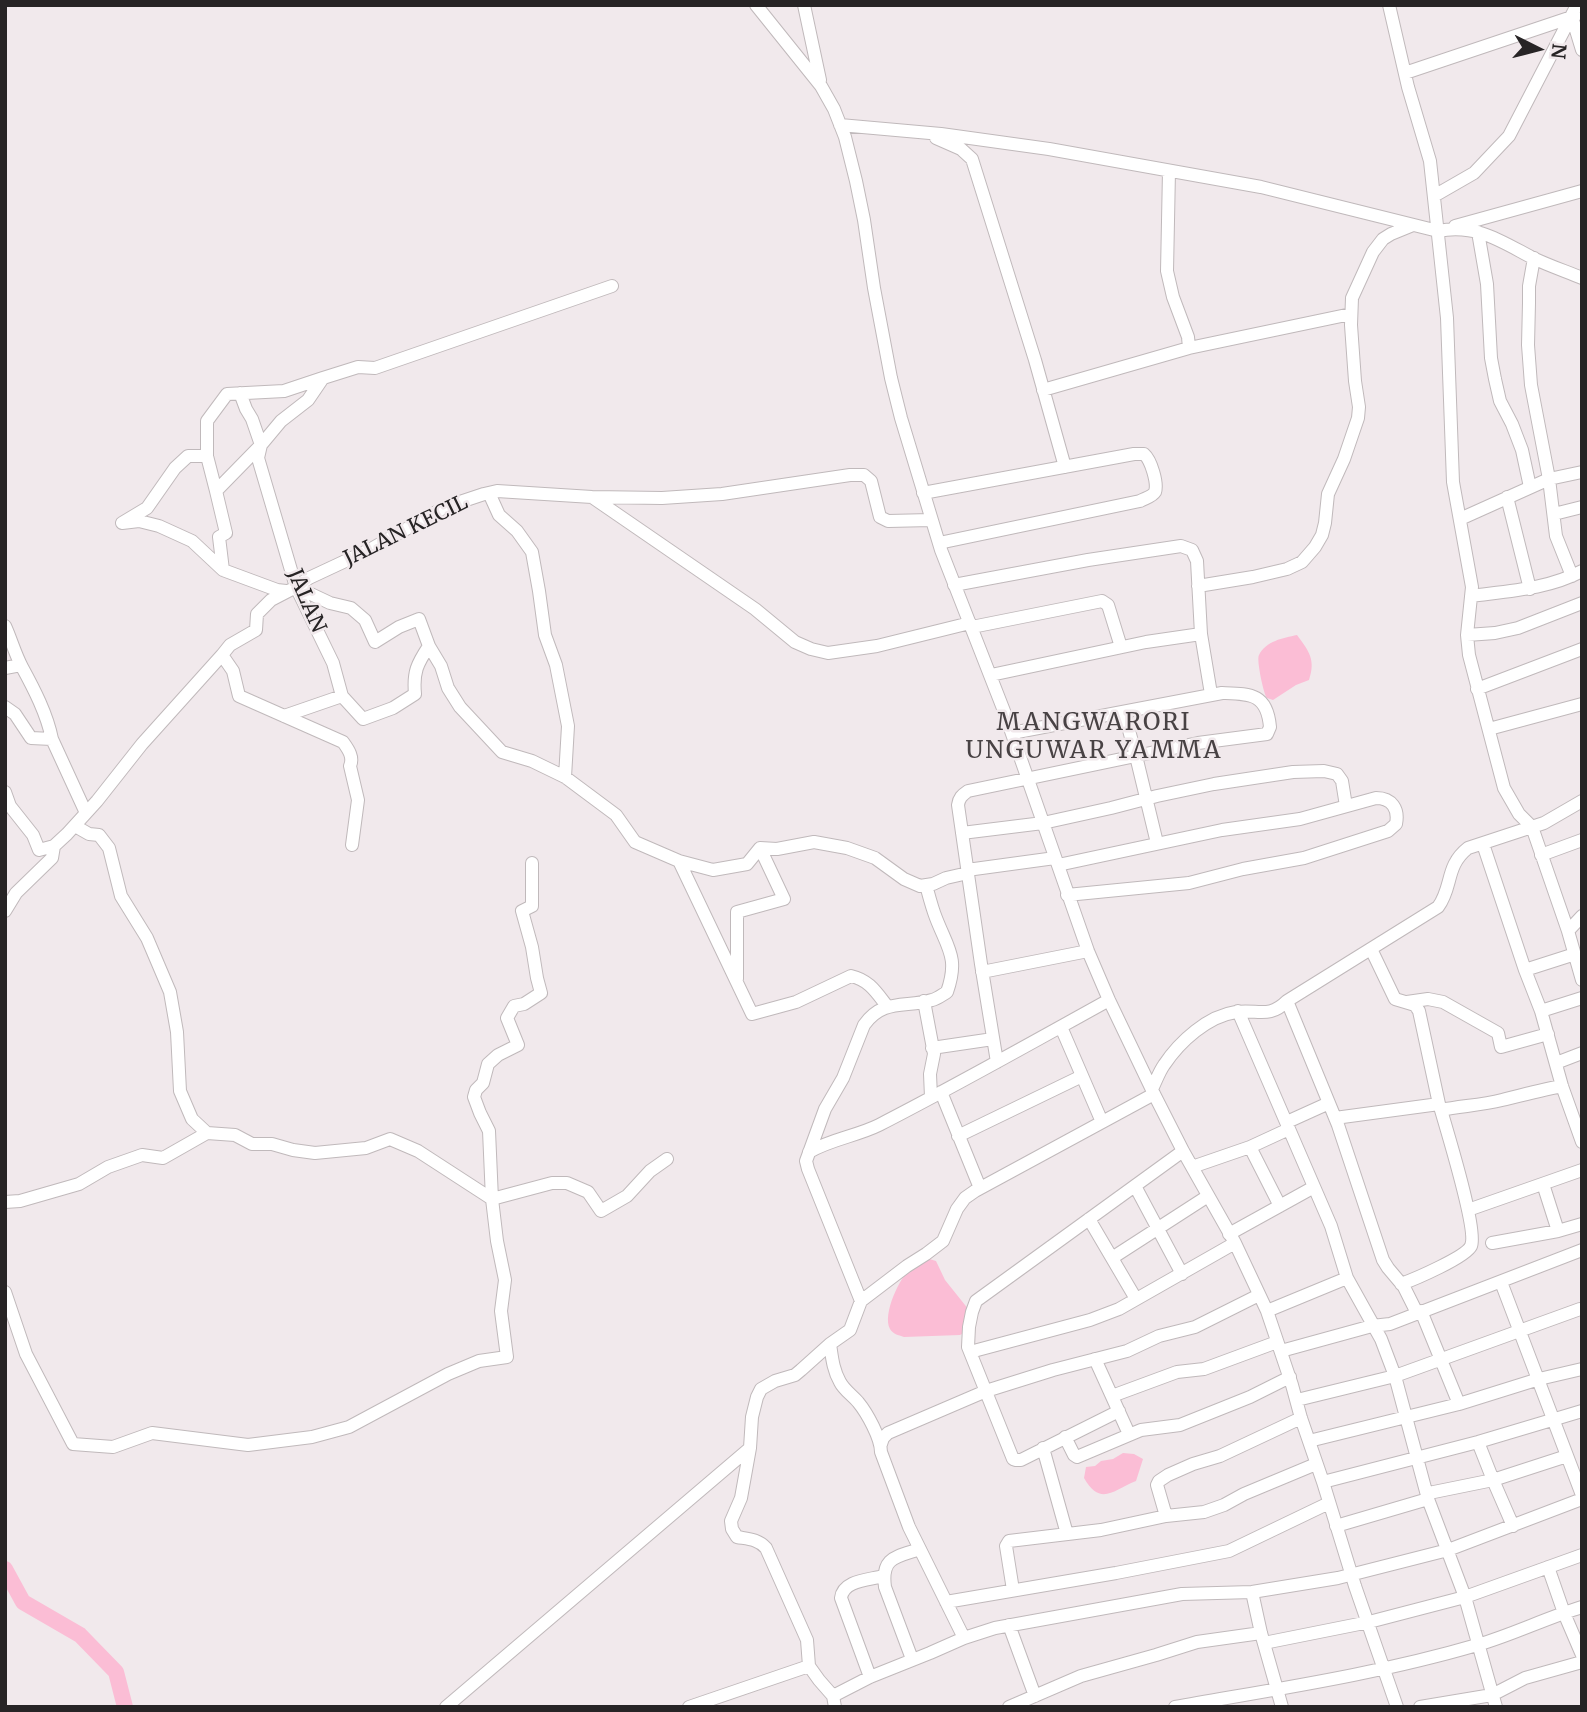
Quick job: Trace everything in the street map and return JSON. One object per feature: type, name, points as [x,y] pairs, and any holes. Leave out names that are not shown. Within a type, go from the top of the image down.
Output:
[{"type":"street","points":[[756,5],[821,86],[840,125],[862,207],[891,378],[931,520],[1012,733],[1088,951],[1153,1091],[1267,1311],[1397,1707]]},
{"type":"street","points":[[804,5],[821,86]]},
{"type":"street","points":[[1389,5],[1405,74],[1427,146],[1434,196],[1447,318],[1451,469],[1471,579],[1467,635],[1469,655],[1504,788],[1519,814],[1532,827],[1582,979]]},
{"type":"street","points":[[1405,74],[1577,12]]},
{"type":"street","points":[[1577,12],[1582,50]]},
{"type":"street","points":[[1434,196],[1474,173],[1509,136],[1577,12]]},
{"type":"street","points":[[840,125],[923,132],[1049,149],[1261,187],[1438,230],[1460,228],[1493,236],[1534,258],[1582,278]]},
{"type":"street","points":[[923,132],[961,149],[972,159],[1065,467]]},
{"type":"street","points":[[1169,171],[1167,271],[1189,348]]},
{"type":"street","points":[[1438,230],[1582,191]]},
{"type":"street","points":[[1198,586],[1287,569],[1303,562],[1322,535],[1328,494],[1358,418],[1352,298],[1373,252],[1383,239],[1413,225]]},
{"type":"street","points":[[1478,232],[1488,284],[1495,379],[1500,401],[1522,450],[1530,487]]},
{"type":"street","points":[[1471,596],[1530,589],[1577,573],[1556,536],[1549,479],[1531,385],[1528,345],[1529,286],[1534,258]]},
{"type":"street","points":[[223,570],[219,537],[226,533],[207,456],[207,421],[227,394],[284,391],[358,367],[375,368],[612,286]]},
{"type":"street","points":[[1043,390],[1189,348],[1351,314]]},
{"type":"street","points":[[216,491],[281,421],[308,400],[323,378]]},
{"type":"street","name":"JALAN","points":[[240,393],[261,445],[258,458],[291,589],[333,663],[342,696]]},
{"type":"street","points":[[923,493],[1134,454],[1144,454],[1150,459],[1155,491],[1140,500],[939,542]]},
{"type":"street","name":"JALAN","points":[[207,456],[188,456],[175,468],[147,508],[122,523],[139,520],[159,526],[192,541],[223,570],[277,590],[291,589]]},
{"type":"street","points":[[1460,519],[1549,479],[1582,472]]},
{"type":"street","name":"JALAN KECIL","points":[[5,911],[16,893],[52,858],[54,846],[75,826],[142,744],[230,645],[256,630],[257,614],[271,600],[318,572],[371,549],[445,507],[489,493],[662,498],[722,494],[864,475],[872,481],[882,519],[931,520]]},
{"type":"street","points":[[489,493],[499,515],[517,531],[532,552],[545,635],[556,665],[568,726],[565,777]]},
{"type":"street","points":[[592,497],[755,609],[795,642],[811,649],[828,653],[877,646],[971,625],[1102,601],[1108,605],[1121,647]]},
{"type":"street","points":[[1507,497],[1530,589]]},
{"type":"street","points":[[1554,514],[1582,507]]},
{"type":"street","points":[[954,585],[1181,546],[1192,550],[1197,561],[1201,634],[1211,694]]},
{"type":"street","points":[[291,589],[351,608],[365,620],[375,642],[399,627],[419,619],[448,688],[460,707],[502,752],[532,761],[565,777],[617,815],[635,842],[679,861],[713,870],[747,864],[760,848]]},
{"type":"street","points":[[1467,635],[1518,628],[1582,603]]},
{"type":"street","points":[[5,626],[86,813]]},
{"type":"street","points":[[990,675],[1121,647],[1201,634]]},
{"type":"street","points":[[284,716],[342,696],[363,719],[393,708],[415,694],[413,677],[429,646]]},
{"type":"street","points":[[1477,689],[1582,649]]},
{"type":"street","points":[[222,654],[233,671],[239,696],[343,741],[352,761],[350,766],[358,800],[352,845]]},
{"type":"street","points":[[5,668],[21,665]]},
{"type":"street","points":[[997,1062],[967,872],[959,798],[968,791],[1198,743],[1266,734],[1269,731],[1269,722],[1259,699],[1245,693],[1211,694],[1012,733]]},
{"type":"street","points":[[1489,729],[1582,704]]},
{"type":"street","points":[[5,707],[15,715],[31,738],[52,739]]},
{"type":"street","points":[[1124,712],[1157,843]]},
{"type":"street","points":[[962,833],[1043,822],[1147,798],[1293,772],[1324,771],[1337,774],[1342,781],[1346,806]]},
{"type":"street","points":[[5,792],[10,806],[33,835],[40,850],[54,846]]},
{"type":"street","points":[[760,848],[777,849],[814,842],[847,848],[876,858],[912,883],[926,886],[967,872],[1056,862],[1222,830],[1300,819],[1376,799],[1384,798],[1392,803],[1398,818],[1388,831],[1304,858],[1243,869],[1189,883],[1067,895]]},
{"type":"street","points":[[1501,1282],[1567,1457],[1577,1469],[1582,1497],[1513,1527],[1448,1550],[1352,1575],[1252,1592],[1182,1594],[995,1628],[870,1677],[834,1701],[810,1665],[807,1640],[766,1548],[761,1542],[737,1537],[732,1529],[731,1521],[741,1498],[750,1448],[752,1418],[761,1389],[794,1375],[850,1329],[861,1301],[943,1241],[957,1209],[965,1198],[1153,1091],[1164,1065],[1194,1032],[1207,1022],[1238,1011],[1279,1009],[1438,907],[1443,901],[1456,860],[1468,848],[1545,823],[1582,801]]},
{"type":"street","points":[[75,826],[89,834],[99,835],[108,848],[121,896],[157,959],[175,1014],[180,1091],[192,1119],[207,1133]]},
{"type":"street","points":[[1541,855],[1582,841]]},
{"type":"street","points":[[1483,844],[1541,1011],[1562,1087],[1582,1142]]},
{"type":"street","points":[[737,982],[737,912],[784,899],[760,848]]},
{"type":"street","points":[[679,861],[752,1014],[796,1002],[851,976],[868,982],[887,1006]]},
{"type":"street","points":[[5,1292],[26,1354],[73,1444],[113,1447],[152,1433],[248,1445],[312,1437],[349,1427],[447,1374],[479,1361],[507,1357],[501,1311],[505,1280],[496,1241],[489,1131],[474,1097],[476,1090],[483,1083],[488,1064],[498,1055],[518,1045],[507,1018],[514,1006],[524,1004],[541,993],[522,911],[532,906],[532,863]]},
{"type":"street","points":[[861,1301],[806,1161],[825,1109],[846,1069],[864,1025],[887,1006],[934,1000],[947,992],[953,976],[952,956],[926,886]]},
{"type":"street","points":[[1567,931],[1582,916]]},
{"type":"street","points":[[1371,949],[1395,999],[1415,1005],[1419,1011],[1473,1237],[1467,1252],[1401,1284]]},
{"type":"street","points":[[982,972],[1088,951]]},
{"type":"street","points":[[1525,970],[1575,954]]},
{"type":"street","points":[[1541,1011],[1582,998]]},
{"type":"street","points":[[1407,1002],[1428,999],[1443,1002],[1498,1033],[1501,1047],[1548,1034]]},
{"type":"street","points":[[810,1152],[875,1127],[1109,1000]]},
{"type":"street","points":[[924,1001],[932,1048],[930,1086],[958,1136],[980,1188]]},
{"type":"street","points":[[1287,1002],[1335,1118],[1383,1259],[1419,1312],[1459,1405]]},
{"type":"street","points":[[1238,1011],[1335,1237],[1347,1278],[1381,1339],[1395,1377],[1428,1499],[1465,1597],[1494,1701]]},
{"type":"street","points":[[1060,1027],[1102,1122]]},
{"type":"street","points":[[932,1048],[993,1039]]},
{"type":"street","points":[[1556,1063],[1582,1053]]},
{"type":"street","points":[[958,1136],[1082,1076]]},
{"type":"street","points":[[1335,1118],[1500,1100],[1562,1087]]},
{"type":"street","points":[[1192,1167],[1250,1147],[1329,1103]]},
{"type":"street","points":[[5,1202],[20,1201],[79,1184],[108,1167],[142,1155],[163,1158],[207,1133],[235,1135],[252,1144],[272,1144],[315,1153],[366,1148],[390,1139],[418,1151],[492,1199],[552,1183],[567,1183],[588,1192],[601,1211],[628,1195],[650,1171],[667,1159]]},
{"type":"street","points":[[1250,1147],[1280,1206]]},
{"type":"street","points":[[1119,1411],[1021,1460],[1013,1459],[968,1347],[972,1312],[976,1301],[1183,1151]]},
{"type":"street","points":[[1468,1210],[1582,1170]]},
{"type":"street","points":[[1543,1184],[1558,1231]]},
{"type":"street","points":[[1135,1186],[1182,1274]]},
{"type":"street","points":[[970,1352],[1090,1320],[1136,1299],[1182,1274],[1280,1206],[1314,1187]]},
{"type":"street","points":[[1112,1258],[1208,1196]]},
{"type":"street","points":[[1089,1219],[1136,1299]]},
{"type":"street","points":[[1492,1243],[1582,1224]]},
{"type":"street","points":[[1112,1396],[1177,1372],[1390,1324],[1582,1250]]},
{"type":"street","points":[[1267,1311],[1347,1278]]},
{"type":"street","points":[[964,1638],[895,1491],[881,1452],[883,1438],[888,1433],[986,1391],[1053,1370],[1127,1352],[1158,1336],[1195,1327],[1259,1296]]},
{"type":"street","points":[[1297,1399],[1395,1377],[1581,1309]]},
{"type":"street","points":[[830,1344],[834,1368],[840,1382],[859,1404],[881,1444]]},
{"type":"street","points":[[1095,1359],[1129,1434]]},
{"type":"street","points":[[1309,1441],[1459,1405],[1539,1379],[1582,1369]]},
{"type":"street","points":[[1065,1437],[1077,1457],[1141,1430],[1180,1425],[1250,1397],[1290,1377]]},
{"type":"street","points":[[1324,1482],[1478,1443],[1582,1411]]},
{"type":"street","points":[[1166,1516],[1157,1485],[1159,1481],[1301,1418]]},
{"type":"street","points":[[1478,1443],[1513,1527]]},
{"type":"street","points":[[446,1707],[750,1448]]},
{"type":"street","points":[[1043,1448],[1067,1534]]},
{"type":"street","points":[[1428,1499],[1429,1493],[1493,1480],[1567,1457]]},
{"type":"street","points":[[1013,1590],[1006,1546],[1009,1541],[1101,1530],[1166,1516],[1204,1512],[1317,1464]]},
{"type":"street","points":[[1336,1526],[1428,1499]]},
{"type":"street","points":[[946,1602],[1228,1551],[1329,1503]]},
{"type":"street","points":[[912,1659],[883,1576],[890,1559],[920,1549]]},
{"type":"street","points":[[1009,1707],[1081,1675],[1197,1642],[1262,1638],[1369,1622],[1465,1597],[1582,1555]]},
{"type":"street","points":[[1548,1567],[1582,1655]]},
{"type":"street","points":[[870,1677],[841,1593],[850,1584],[883,1576]]},
{"type":"street","points":[[1252,1592],[1282,1707]]},
{"type":"street","points":[[1175,1707],[1383,1669],[1479,1645],[1582,1607]]},
{"type":"street","points":[[1009,1625],[1035,1696]]},
{"type":"street","points":[[1420,1707],[1494,1701],[1525,1678],[1582,1662]]},
{"type":"street","points":[[689,1707],[810,1665]]},
{"type":"shaded area","points":[[1297,635],[1310,656],[1312,667],[1309,680],[1273,700],[1267,698],[1259,655],[1270,643]]},
{"type":"shaded area","points":[[926,1258],[936,1261],[945,1280],[969,1310],[964,1333],[960,1335],[904,1337],[890,1329],[888,1314],[897,1287],[911,1268]]},
{"type":"shaded area","points":[[1123,1453],[1134,1454],[1143,1459],[1136,1481],[1108,1494],[1096,1492],[1084,1478],[1086,1467],[1095,1466]]},
{"type":"waterway","points":[[5,1569],[23,1602],[80,1635],[116,1672],[125,1707]]},
{"type":"district","name":"MANGWARORI UNGUWAR YAMMA","points":[[1094,737]]}]
